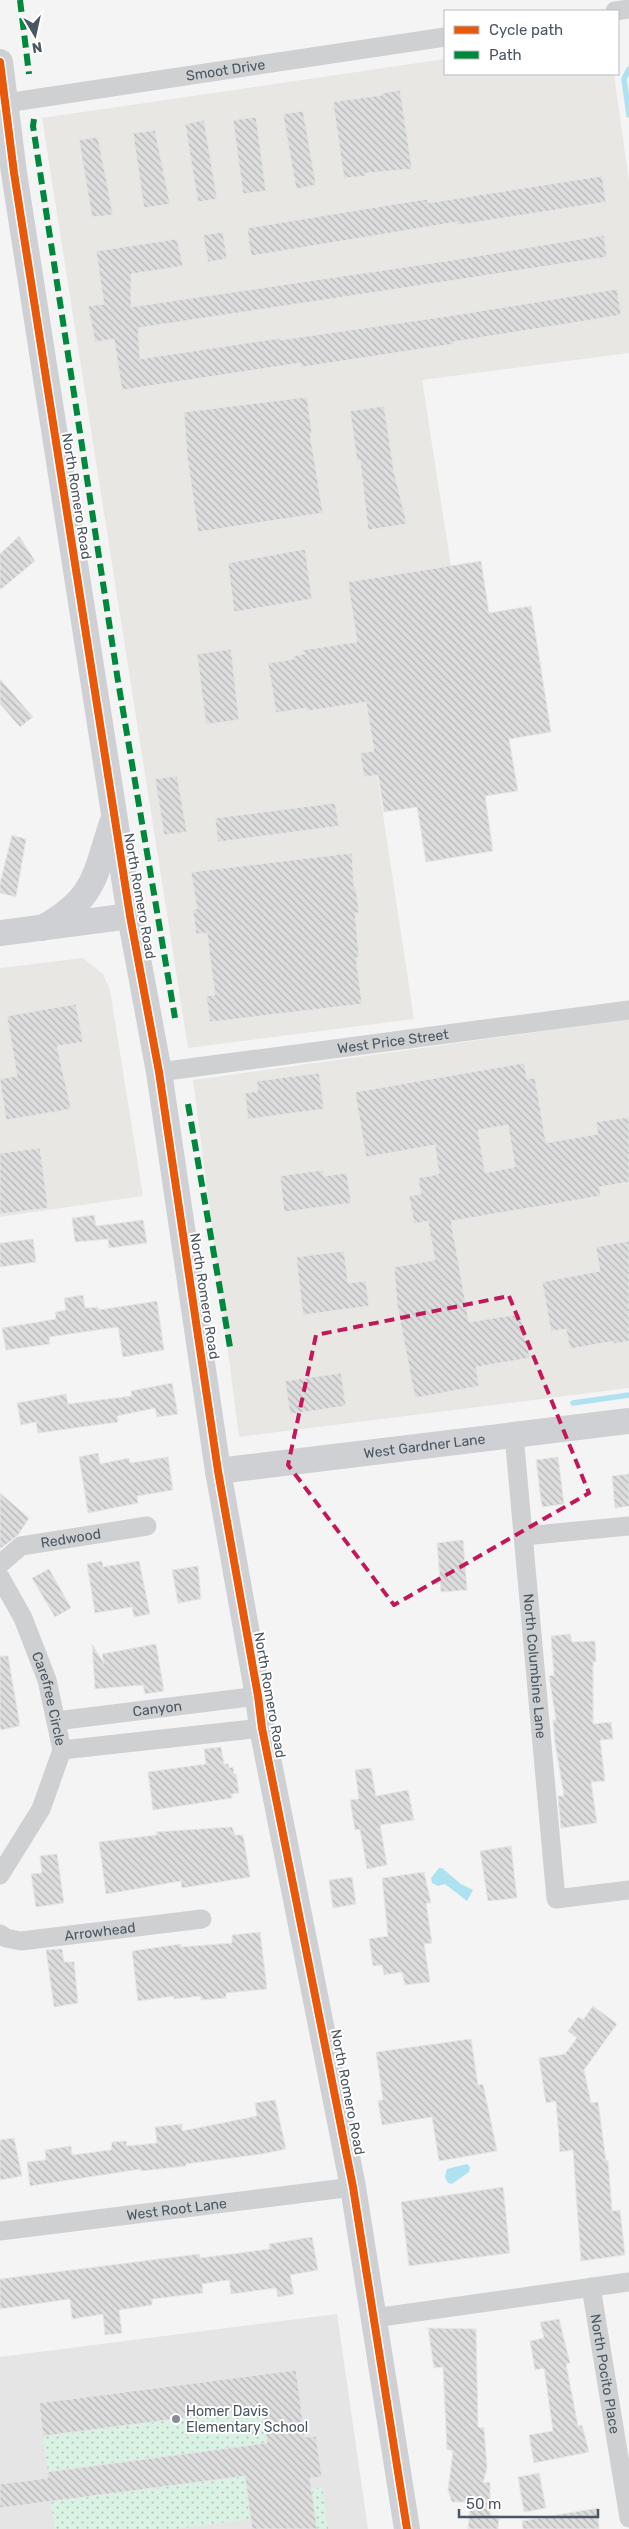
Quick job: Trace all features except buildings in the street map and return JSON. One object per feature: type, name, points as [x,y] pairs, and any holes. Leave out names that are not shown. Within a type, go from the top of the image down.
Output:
[{"type":"street","name":"Smoot Drive","points":[[6,103],[444,37]]},
{"type":"street","name":"North Romero Road","points":[[0,62],[14,173],[114,817],[159,1072],[218,1470],[262,1728],[354,2187],[407,2529]]},
{"type":"street","points":[[42,928],[80,903],[92,885],[114,817]]},
{"type":"street","points":[[0,933],[130,916]]},
{"type":"street","name":"West Price Street","points":[[159,1072],[629,1010]]},
{"type":"street","name":"West Gardner Lane","points":[[218,1470],[629,1421]]},
{"type":"street","name":"North Columbine Lane","points":[[514,1434],[556,1899],[629,1890]]},
{"type":"street","name":"Redwood","points":[[0,1564],[22,1546],[147,1526]]},
{"type":"street","points":[[524,1536],[629,1526]]},
{"type":"street","name":"Carefree Circle","points":[[0,1577],[22,1618],[47,1680],[62,1750],[41,1809],[0,1875]]},
{"type":"street","name":"Canyon","points":[[56,1721],[258,1696]]},
{"type":"street","points":[[62,1750],[262,1728]]},
{"type":"street","name":"Arrowhead","points":[[0,1934],[6,1938],[22,1941],[202,1919]]},
{"type":"street","name":"West Root Lane","points":[[0,2231],[354,2187]]},
{"type":"street","points":[[374,2318],[629,2282]]},
{"type":"street","name":"North Pocito Place","points":[[591,2287],[629,2518]]},
{"type":"highlighted area","points":[[509,1296],[589,1493],[394,1605],[288,1465],[316,1335]]},
{"type":"shaded area","points":[[444,59],[444,75],[614,75],[629,181],[629,353],[422,380],[451,566],[348,583],[414,1019],[188,1048],[42,118]]},
{"type":"shaded area","points":[[83,958],[103,974],[110,990],[143,1196],[0,1217],[0,968]]},
{"type":"shaded area","points":[[629,1019],[629,1388],[239,1437],[193,1080]]},
{"type":"shaded area","name":"Homer Davis Elementary School","points":[[337,2314],[368,2529],[0,2529],[0,2357]]},
{"type":"green space","points":[[262,2408],[267,2443],[48,2471],[43,2436]]},
{"type":"green space","points":[[245,2476],[250,2519],[175,2529],[54,2529],[51,2501]]},
{"type":"green space","points":[[322,2487],[328,2529],[317,2529],[311,2489]]},
{"type":"water","points":[[439,1868],[442,1868],[461,1884],[473,1890],[467,1901],[445,1884],[438,1886],[432,1883],[431,1878]]},
{"type":"water","points":[[467,2164],[470,2167],[469,2172],[452,2184],[448,2183],[445,2177],[447,2169]]},
{"type":"waterway","points":[[629,69],[624,79],[629,115]]},
{"type":"waterway","points":[[573,1403],[629,1395]]},
{"type":"marked path","points":[[20,0],[29,74]]},
{"type":"marked path","points":[[34,119],[33,126],[118,681],[175,1018]]},
{"type":"marked path","points":[[188,1104],[230,1347]]},
{"type":"cycle path","points":[[0,62],[14,173],[130,916],[159,1072],[218,1471],[262,1728],[353,2187],[407,2529]]},
{"type":"place","name":"Homer Davis Elementary School","points":[[176,2419]]}]
